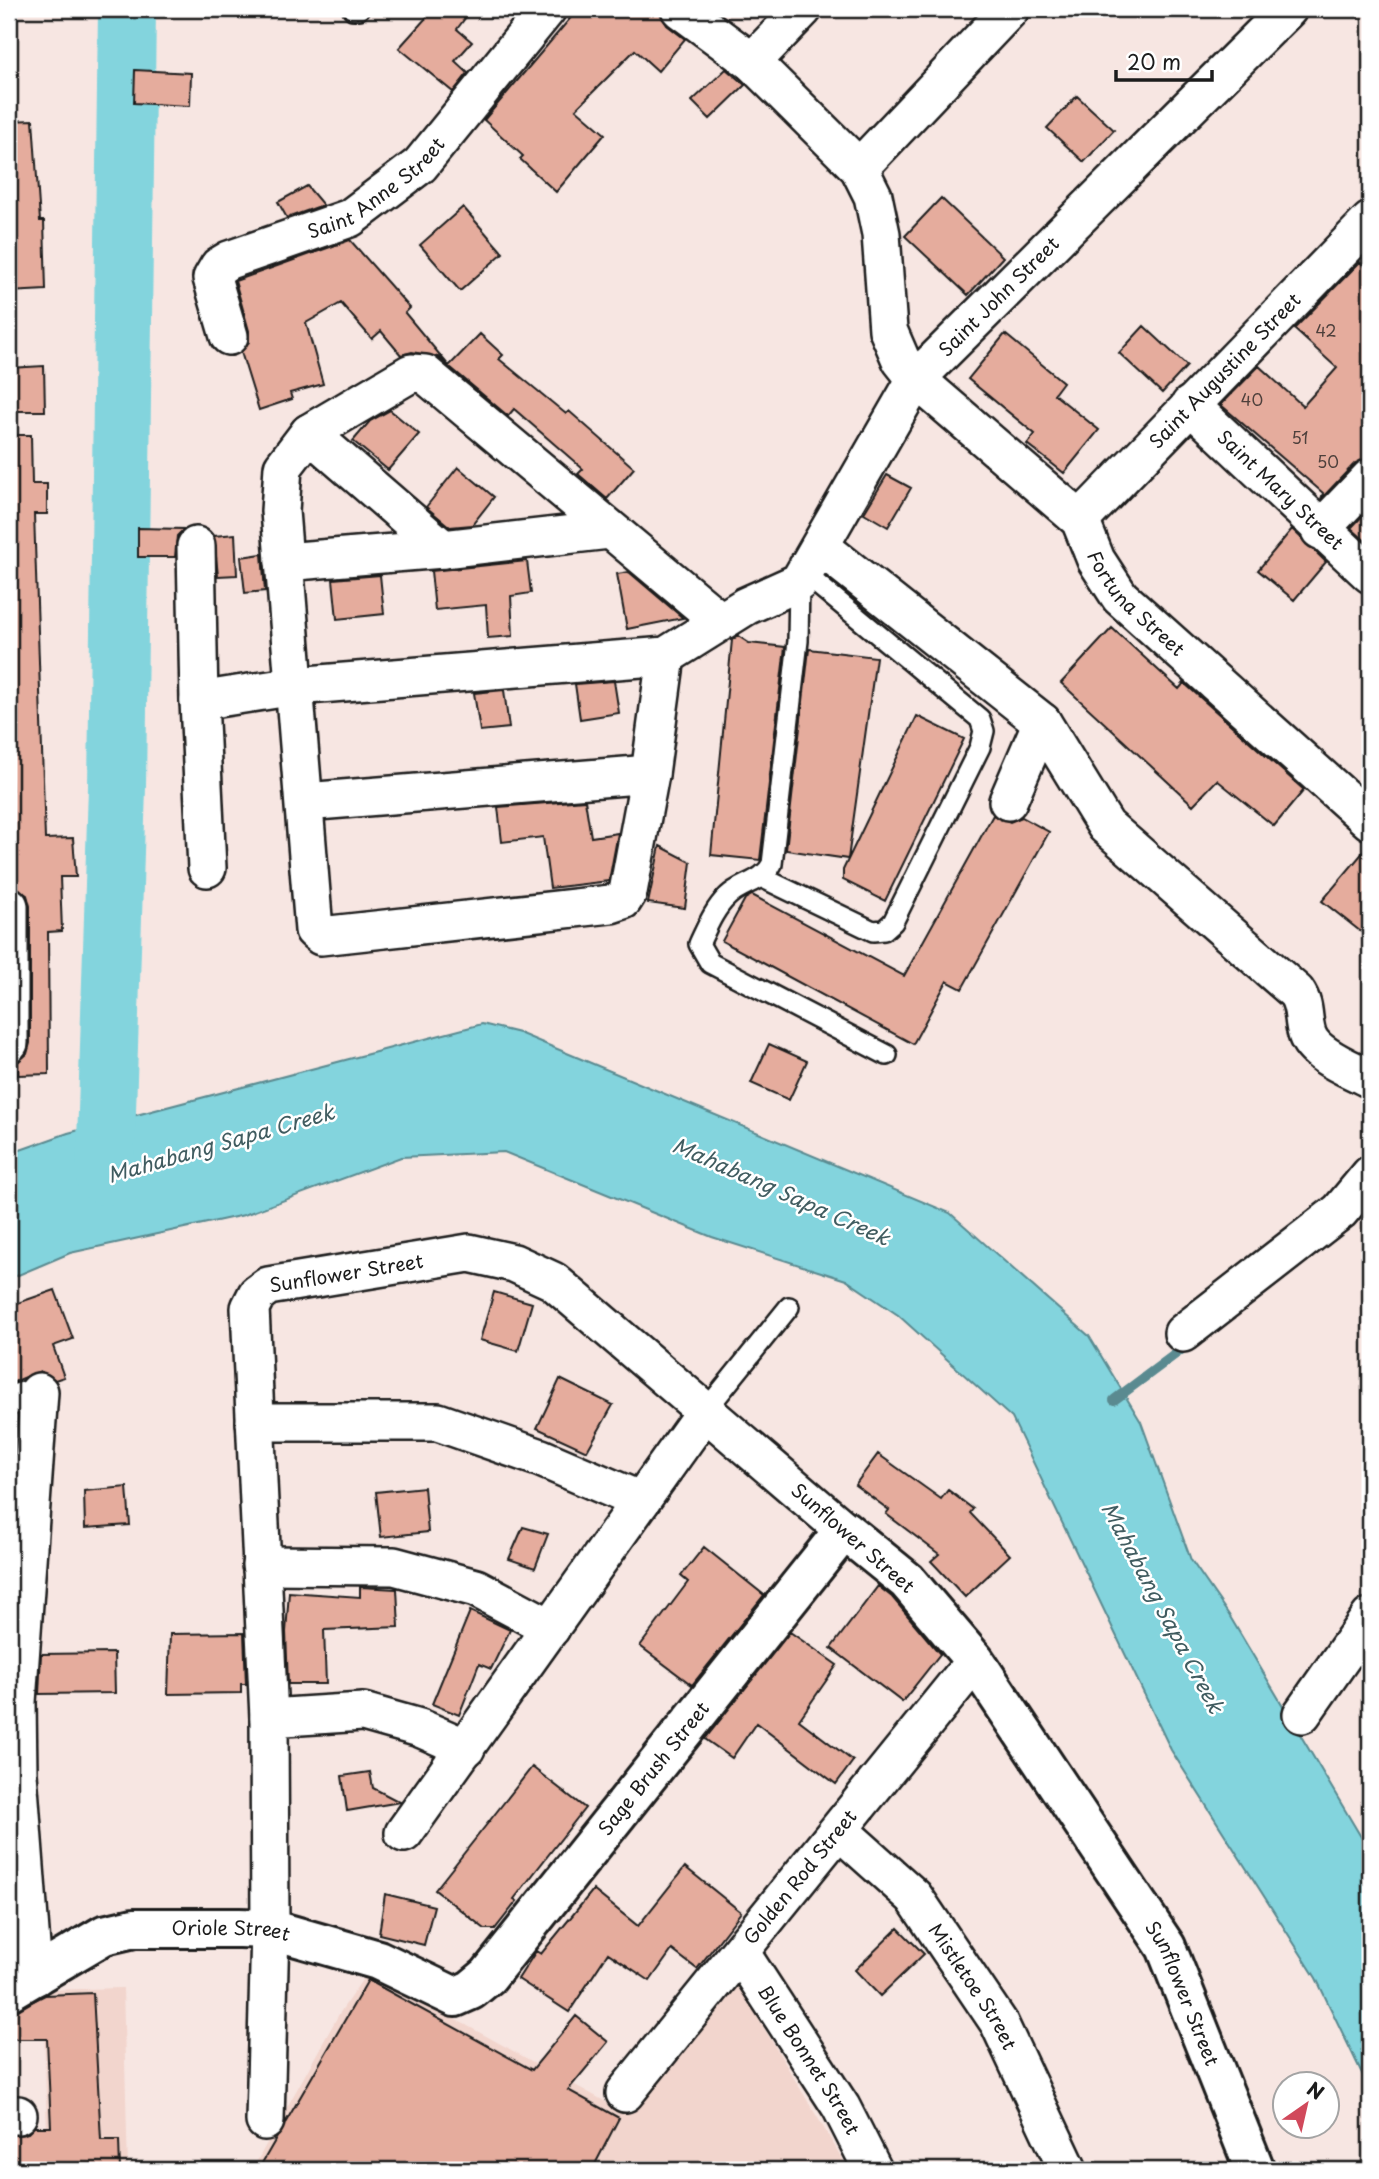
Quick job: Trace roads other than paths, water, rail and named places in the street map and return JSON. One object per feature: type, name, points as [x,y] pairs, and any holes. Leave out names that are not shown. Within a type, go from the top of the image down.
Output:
[{"type":"street","name":"Saint Anne Street","points":[[229,337],[212,278],[219,267],[229,260],[350,218],[420,165],[547,9]]},
{"type":"street","points":[[680,9],[752,62],[859,169],[873,196],[881,234],[888,330],[901,360],[916,379]]},
{"type":"street","points":[[752,62],[803,9]]},
{"type":"street","points":[[859,169],[1010,9]]},
{"type":"street","name":"Saint John Street","points":[[808,568],[916,379],[1288,9]]},
{"type":"street","name":"Saint Augustine Street","points":[[1080,520],[1370,220]]},
{"type":"street","points":[[666,656],[650,774],[628,892],[623,900],[611,904],[321,936],[314,930],[280,511],[284,467],[309,433],[411,373],[425,374],[609,530],[733,614]]},
{"type":"street","name":"Fortuna Street","points":[[916,379],[1080,520],[1096,560],[1120,597],[1370,821]]},
{"type":"street","name":"Saint Mary Street","points":[[1190,405],[1320,530],[1370,574]]},
{"type":"street","points":[[309,433],[443,549]]},
{"type":"street","points":[[1320,530],[1370,478]]},
{"type":"street","points":[[284,562],[443,549],[609,530]]},
{"type":"street","points":[[196,546],[198,701],[207,868]]},
{"type":"street","points":[[198,701],[295,686],[666,656],[808,568],[1042,722],[1106,826],[1296,992],[1304,1004],[1307,1036],[1323,1052],[1370,1079]]},
{"type":"street","points":[[1008,801],[1042,722]]},
{"type":"street","points":[[305,803],[650,774]]},
{"type":"street","points":[[9,906],[10,1042]]},
{"type":"street","points":[[1183,1333],[1340,1211],[1370,1175]]},
{"type":"street","name":"Sunflower Street","points":[[255,1422],[250,1308],[257,1294],[268,1286],[469,1253],[514,1262],[553,1281],[907,1581],[975,1661],[1166,1947],[1255,2170]]},
{"type":"street","points":[[23,1983],[30,1946],[17,1845],[13,1702],[24,1396]]},
{"type":"street","points":[[404,1833],[706,1410]]},
{"type":"street","points":[[265,2121],[270,1929],[269,1718],[255,1422],[438,1422],[541,1458],[641,1501]]},
{"type":"street","name":"Sage Brush Street","points":[[455,1997],[471,1990],[488,1976],[844,1530]]},
{"type":"street","points":[[261,1565],[394,1566],[476,1588],[551,1628]]},
{"type":"street","points":[[1302,1714],[1370,1617]]},
{"type":"street","name":"Golden Rod Street","points":[[625,2093],[975,1661]]},
{"type":"street","points":[[269,1718],[363,1712],[420,1728],[466,1748]]},
{"type":"street","name":"Mistletoe Street","points":[[839,1830],[914,1897],[991,2011],[1068,2170]]},
{"type":"street","name":"Oriole Street","points":[[23,1983],[104,1935],[134,1928],[270,1929],[378,1961],[455,1997]]},
{"type":"street","name":"Blue Bonnet Street","points":[[740,1952],[841,2107],[873,2170]]},
{"type":"lane","points":[[353,9],[359,9]]},
{"type":"lane","points":[[761,877],[873,931],[884,930],[900,909],[980,747],[984,731],[980,719],[808,568]]},
{"type":"lane","points":[[808,568],[772,864],[761,877],[729,894],[713,914],[699,944],[710,963],[887,1055]]},
{"type":"lane","points":[[706,1410],[789,1307]]},
{"type":"water","name":"Mahabang Sapa Creek","points":[[482,1024],[519,1033],[950,1213],[1089,1336],[1141,1422],[1191,1560],[1229,1615],[1370,1852],[1370,2090],[1316,1978],[1171,1750],[1012,1418],[898,1315],[846,1280],[712,1237],[504,1152],[401,1157],[244,1215],[70,1253],[9,1279],[9,1154],[68,1133]]},
{"type":"waterway","name":"Mahabang Sapa Creek","points":[[105,1176],[117,787],[127,9]]},
{"type":"waterway","points":[[1114,1400],[1189,1344]]}]
